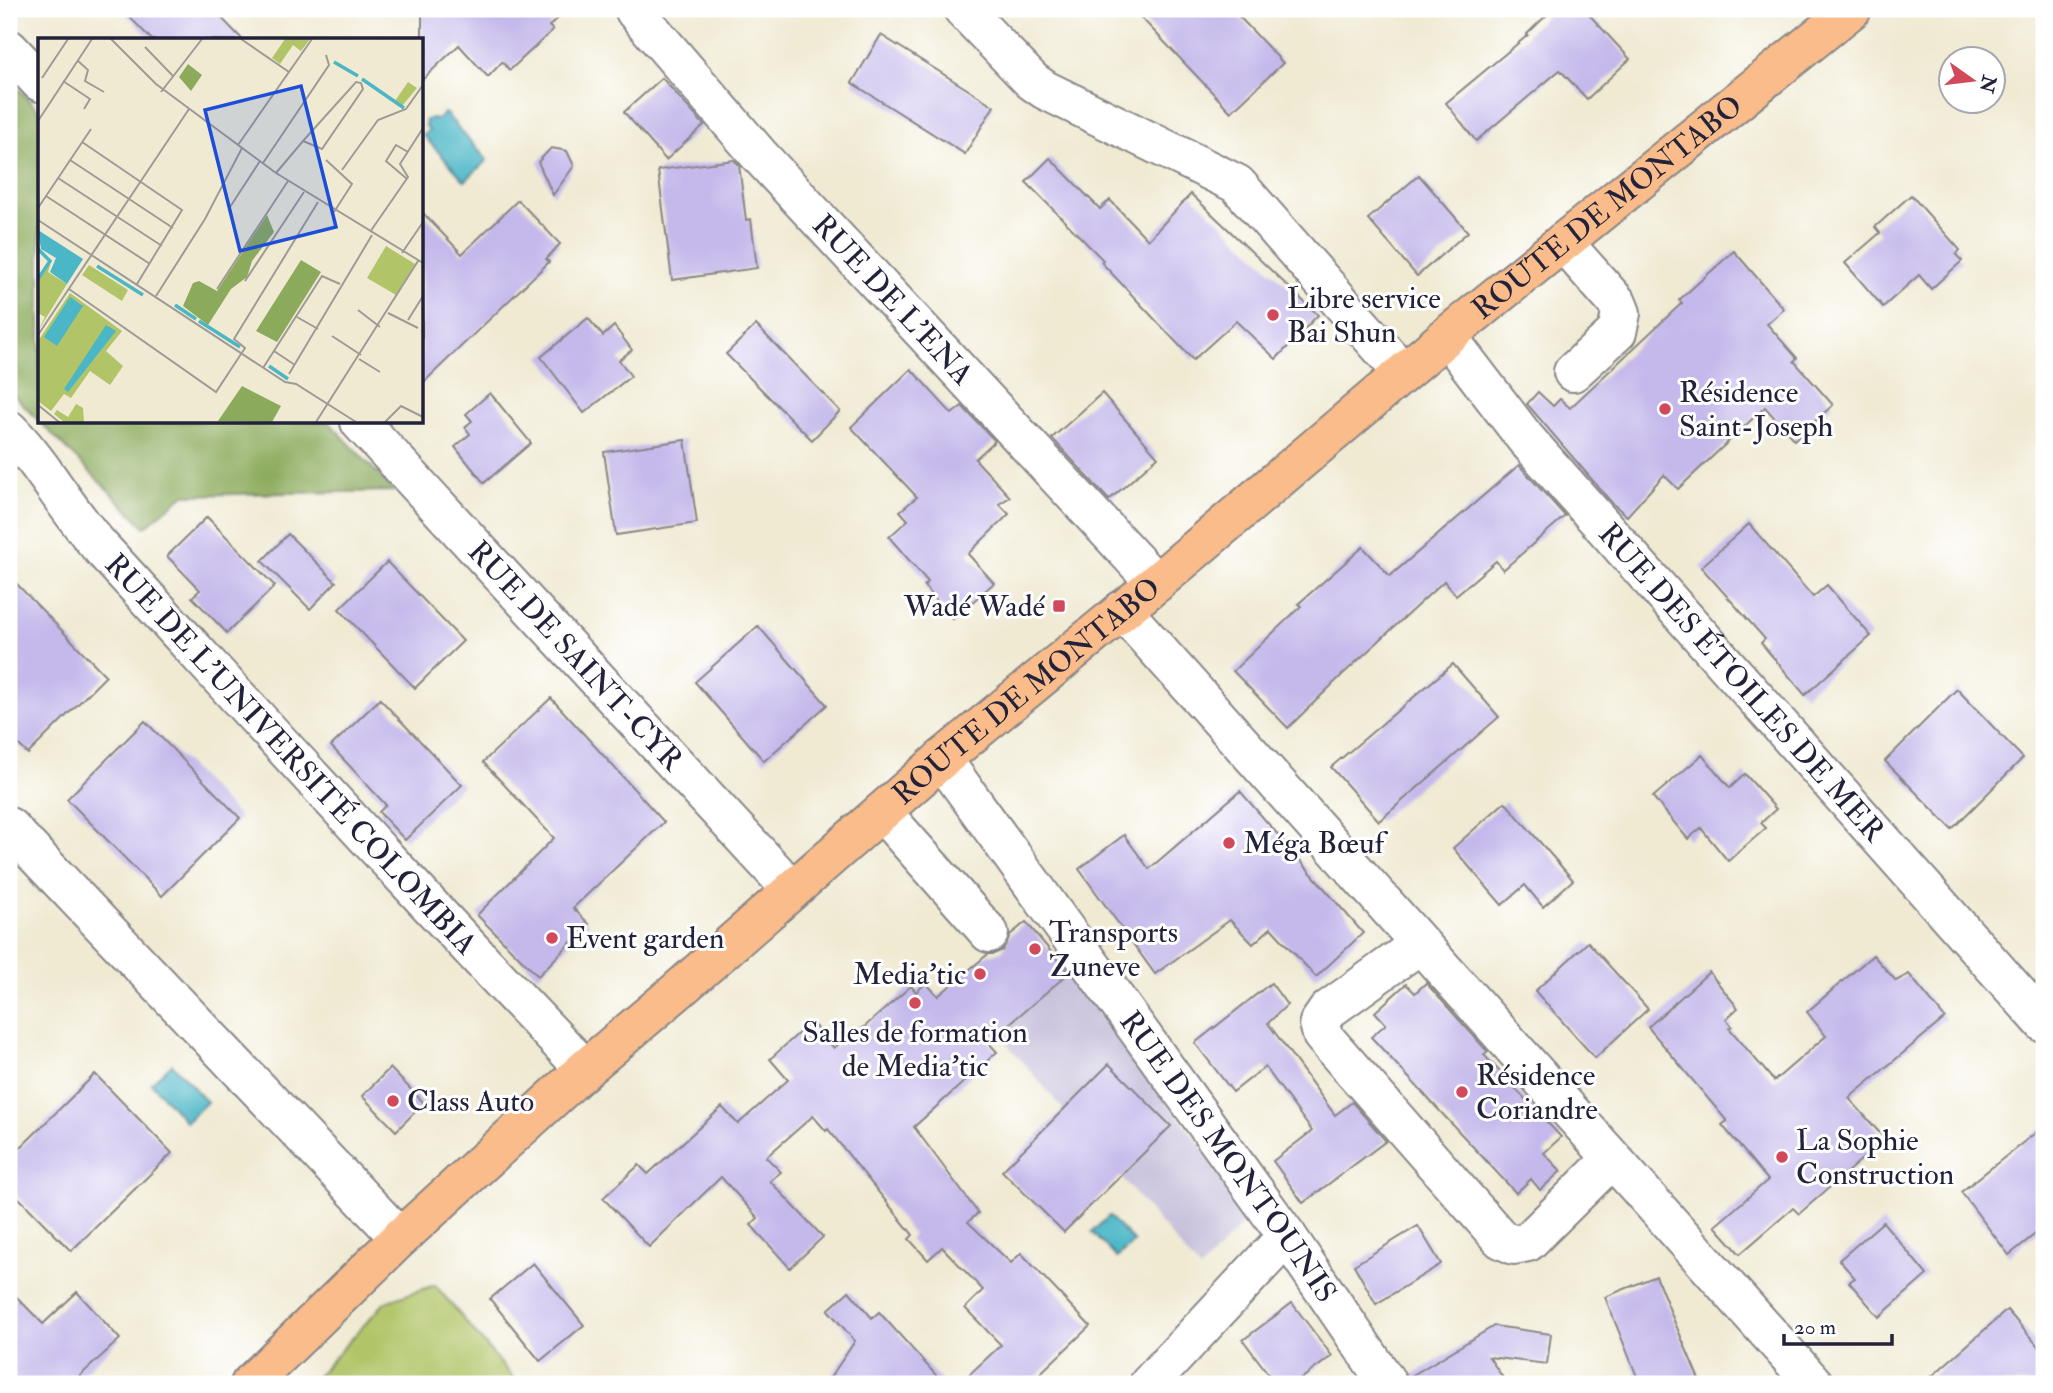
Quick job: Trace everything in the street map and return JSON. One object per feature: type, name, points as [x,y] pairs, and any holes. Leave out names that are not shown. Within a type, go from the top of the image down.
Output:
[{"type":"main road","name":"ROUTE DE MONTABO","points":[[250,1384],[400,1238],[585,1069],[942,759],[1156,583],[1447,336],[1841,15]]},
{"type":"street","points":[[963,9],[1032,81],[1045,90],[1237,184],[1403,373]]},
{"type":"street","name":"RUE DE L'ENA","points":[[635,11],[759,156],[1156,583]]},
{"type":"street","points":[[9,49],[38,80]]},
{"type":"street","points":[[1563,242],[1617,303],[1621,313],[1616,332],[1573,372]]},
{"type":"street","name":"RUE DES ÉTOILES DE MER","points":[[1447,336],[1525,438],[2044,1023]]},
{"type":"street","name":"RUE DE SAINT-CYR","points":[[362,424],[792,890]]},
{"type":"street","name":"RUE DE L'UNIVERSITÉ COLOMBIA","points":[[9,430],[30,451],[91,537],[585,1069]]},
{"type":"street","points":[[1122,610],[1814,1384]]},
{"type":"street","name":"RUE DES MONTOUNIS","points":[[942,759],[1287,1236],[1388,1384]]},
{"type":"street","points":[[882,812],[989,933]]},
{"type":"street","points":[[9,827],[400,1238]]},
{"type":"street","points":[[1420,944],[1328,1010],[1319,1023],[1322,1035],[1501,1240],[1514,1245],[1528,1242],[1612,1158]]},
{"type":"street","points":[[1149,1384],[1287,1236]]},
{"type":"shaded area","points":[[1069,973],[1252,1213],[1200,1270],[998,1033]]},
{"type":"green space","points":[[9,78],[38,110],[38,420],[9,390]]},
{"type":"green space","points":[[42,424],[331,424],[394,491],[184,495],[145,527]]},
{"type":"green space","points":[[435,1285],[518,1384],[310,1384],[385,1302]]},
{"type":"water","points":[[445,113],[487,160],[465,181],[424,136],[429,130],[425,125],[426,120],[438,119]]},
{"type":"water","points":[[172,1064],[207,1102],[186,1122],[151,1083]]},
{"type":"water","points":[[1109,1216],[1134,1242],[1117,1258],[1092,1232]]},
{"type":"building","points":[[122,9],[213,9],[241,38],[150,38]]},
{"type":"building","points":[[422,9],[569,9],[549,26],[553,30],[510,70],[502,62],[488,77],[459,45],[424,78]]},
{"type":"building","points":[[1133,9],[1232,9],[1283,63],[1231,112]]},
{"type":"building","points":[[1553,9],[1584,9],[1630,59],[1587,99],[1560,70],[1476,141],[1446,103],[1528,35]]},
{"type":"building","points":[[881,35],[994,106],[965,154],[852,83]]},
{"type":"building","points":[[662,78],[704,125],[666,160],[624,112]]},
{"type":"building","points":[[551,148],[567,151],[574,166],[553,195],[538,162]]},
{"type":"building","points":[[1050,158],[1100,209],[1110,200],[1148,240],[1191,194],[1318,315],[1276,359],[1236,321],[1193,360],[1101,262],[1103,260],[1026,182]]},
{"type":"building","points":[[734,160],[739,165],[746,220],[751,219],[757,268],[672,280],[658,170]]},
{"type":"building","points":[[1419,175],[1468,232],[1417,276],[1368,219]]},
{"type":"building","points":[[1911,195],[1960,250],[1956,255],[1962,261],[1931,289],[1919,275],[1883,307],[1845,263],[1880,233],[1875,227]]},
{"type":"building","points":[[518,200],[560,244],[546,259],[549,262],[424,382],[424,214],[462,254]]},
{"type":"building","points":[[1734,251],[1784,309],[1767,324],[1797,358],[1794,361],[1833,405],[1794,440],[1765,407],[1678,489],[1664,475],[1627,516],[1612,503],[1527,404],[1538,392],[1553,406],[1560,399],[1570,408],[1682,303],[1679,300]]},
{"type":"building","points":[[588,318],[603,336],[614,326],[632,350],[619,360],[631,376],[584,413],[541,357]]},
{"type":"building","points":[[756,325],[840,411],[812,440],[726,354]]},
{"type":"building","points":[[911,369],[952,414],[962,406],[995,441],[975,459],[1010,497],[999,504],[1009,514],[968,554],[994,583],[953,619],[924,586],[928,582],[889,537],[908,520],[900,511],[917,497],[851,427]]},
{"type":"building","points":[[490,393],[531,443],[484,483],[455,447],[470,434],[465,427],[472,421],[466,414]]},
{"type":"building","points":[[1102,393],[1158,457],[1109,500],[1052,438]]},
{"type":"building","points":[[685,440],[697,523],[616,535],[604,452]]},
{"type":"building","points":[[1519,465],[1565,516],[1503,570],[1496,561],[1456,595],[1444,581],[1288,728],[1233,671],[1301,606],[1298,604],[1363,547],[1390,576]]},
{"type":"building","points":[[207,517],[275,586],[227,633],[192,597],[200,590],[167,556]]},
{"type":"building","points":[[1749,524],[1813,597],[1827,585],[1871,636],[1805,695],[1761,643],[1765,639],[1701,567]]},
{"type":"building","points":[[288,534],[336,582],[310,609],[262,561]]},
{"type":"building","points":[[387,562],[463,641],[415,688],[339,609]]},
{"type":"building","points":[[9,576],[106,676],[28,754],[9,735]]},
{"type":"building","points":[[758,626],[827,705],[764,761],[695,682]]},
{"type":"building","points":[[1453,664],[1499,717],[1379,821],[1331,767]]},
{"type":"building","points":[[1957,689],[2023,758],[1952,829],[1885,761]]},
{"type":"building","points":[[551,698],[664,822],[573,908],[589,924],[538,976],[477,915],[554,838],[483,762]]},
{"type":"building","points":[[380,699],[462,785],[405,840],[379,812],[386,805],[331,746]]},
{"type":"building","points":[[145,721],[240,818],[162,896],[67,799]]},
{"type":"building","points":[[1702,755],[1730,788],[1745,774],[1776,809],[1761,823],[1766,828],[1728,861],[1701,828],[1688,839],[1653,797]]},
{"type":"building","points":[[1240,791],[1363,933],[1316,977],[1271,928],[1253,944],[1230,920],[1155,974],[1079,869],[1124,835],[1149,869]]},
{"type":"building","points":[[1505,802],[1573,880],[1543,907],[1525,885],[1502,905],[1453,848]]},
{"type":"building","points":[[1026,922],[1069,973],[988,1042],[997,1052],[914,1127],[978,1213],[968,1222],[1011,1263],[1021,1253],[1090,1326],[1029,1384],[959,1384],[1001,1345],[965,1308],[983,1290],[942,1247],[928,1260],[909,1239],[913,1235],[828,1129],[826,1131],[813,1116],[766,1157],[781,1172],[770,1181],[823,1237],[790,1268],[751,1225],[758,1218],[721,1177],[649,1247],[603,1198],[639,1165],[648,1174],[722,1107],[738,1124],[788,1080],[770,1059],[811,1022],[834,1048],[851,1033],[854,1036],[911,986],[916,992],[926,983],[938,996],[988,954],[1003,950],[1010,935]]},
{"type":"building","points":[[1588,942],[1648,1009],[1595,1058],[1535,991]]},
{"type":"building","points":[[1873,955],[1896,981],[1909,974],[1945,1018],[1849,1098],[1885,1139],[1799,1214],[1793,1208],[1740,1254],[1715,1226],[1768,1180],[1722,1125],[1727,1121],[1648,1027],[1709,972],[1738,1008],[1726,1019],[1732,1026],[1729,1028],[1774,1081],[1826,1036],[1807,1012]]},
{"type":"building","points":[[1271,983],[1287,1005],[1268,1023],[1335,1115],[1352,1102],[1386,1141],[1303,1203],[1273,1161],[1312,1131],[1265,1067],[1233,1092],[1195,1043]]},
{"type":"building","name":"Résidence Coriandre","points":[[1426,983],[1488,1052],[1484,1055],[1561,1137],[1544,1153],[1561,1171],[1540,1190],[1531,1179],[1516,1193],[1371,1037],[1386,1024],[1375,1012],[1406,984],[1415,993]]},
{"type":"building","points":[[1109,1064],[1171,1126],[1064,1232],[1002,1171]]},
{"type":"building","points":[[390,1068],[424,1103],[396,1131],[362,1096]]},
{"type":"building","points":[[95,1074],[172,1153],[71,1251],[9,1188],[9,1159]]},
{"type":"building","points":[[2044,1126],[2044,1227],[2009,1255],[1961,1192]]},
{"type":"building","points":[[1883,1222],[1927,1275],[1879,1317],[1849,1282],[1855,1278],[1839,1260]]},
{"type":"building","points":[[1418,1226],[1441,1264],[1376,1304],[1354,1265]]},
{"type":"building","points":[[533,1263],[584,1325],[540,1361],[490,1299]]},
{"type":"building","points":[[1656,1276],[1701,1384],[1640,1384],[1605,1297]]},
{"type":"building","points":[[9,1289],[43,1324],[77,1292],[120,1339],[71,1384],[9,1384]]},
{"type":"building","points":[[849,1291],[872,1318],[879,1312],[944,1384],[826,1384],[855,1341],[828,1310]]},
{"type":"building","points":[[1292,1303],[1332,1356],[1294,1384],[1276,1384],[1243,1340]]},
{"type":"building","points":[[2007,1310],[2044,1353],[2044,1384],[1923,1384]]},
{"type":"building","points":[[1494,1326],[1551,1334],[1547,1364],[1489,1357],[1507,1384],[1410,1384],[1408,1378]]},
{"type":"place","name":"Libre service Bai Shun","points":[[1273,315]]},
{"type":"place","name":"Résidence Saint-Joseph","points":[[1665,409]]},
{"type":"place","name":"Wadé Wadé","points":[[1059,606]]},
{"type":"place","name":"Méga Bœuf","points":[[1229,843]]},
{"type":"place","name":"Event garden","points":[[552,938]]},
{"type":"place","name":"Transports Zuneve","points":[[1035,949]]},
{"type":"place","name":"Media'tic","points":[[980,974]]},
{"type":"place","name":"Salles de formation de Media'tic","points":[[915,1003]]},
{"type":"place","name":"Résidence Coriandre","points":[[1462,1092]]},
{"type":"place","name":"Class Auto","points":[[393,1101]]},
{"type":"place","name":"La Sophie Construction","points":[[1782,1157]]}]
